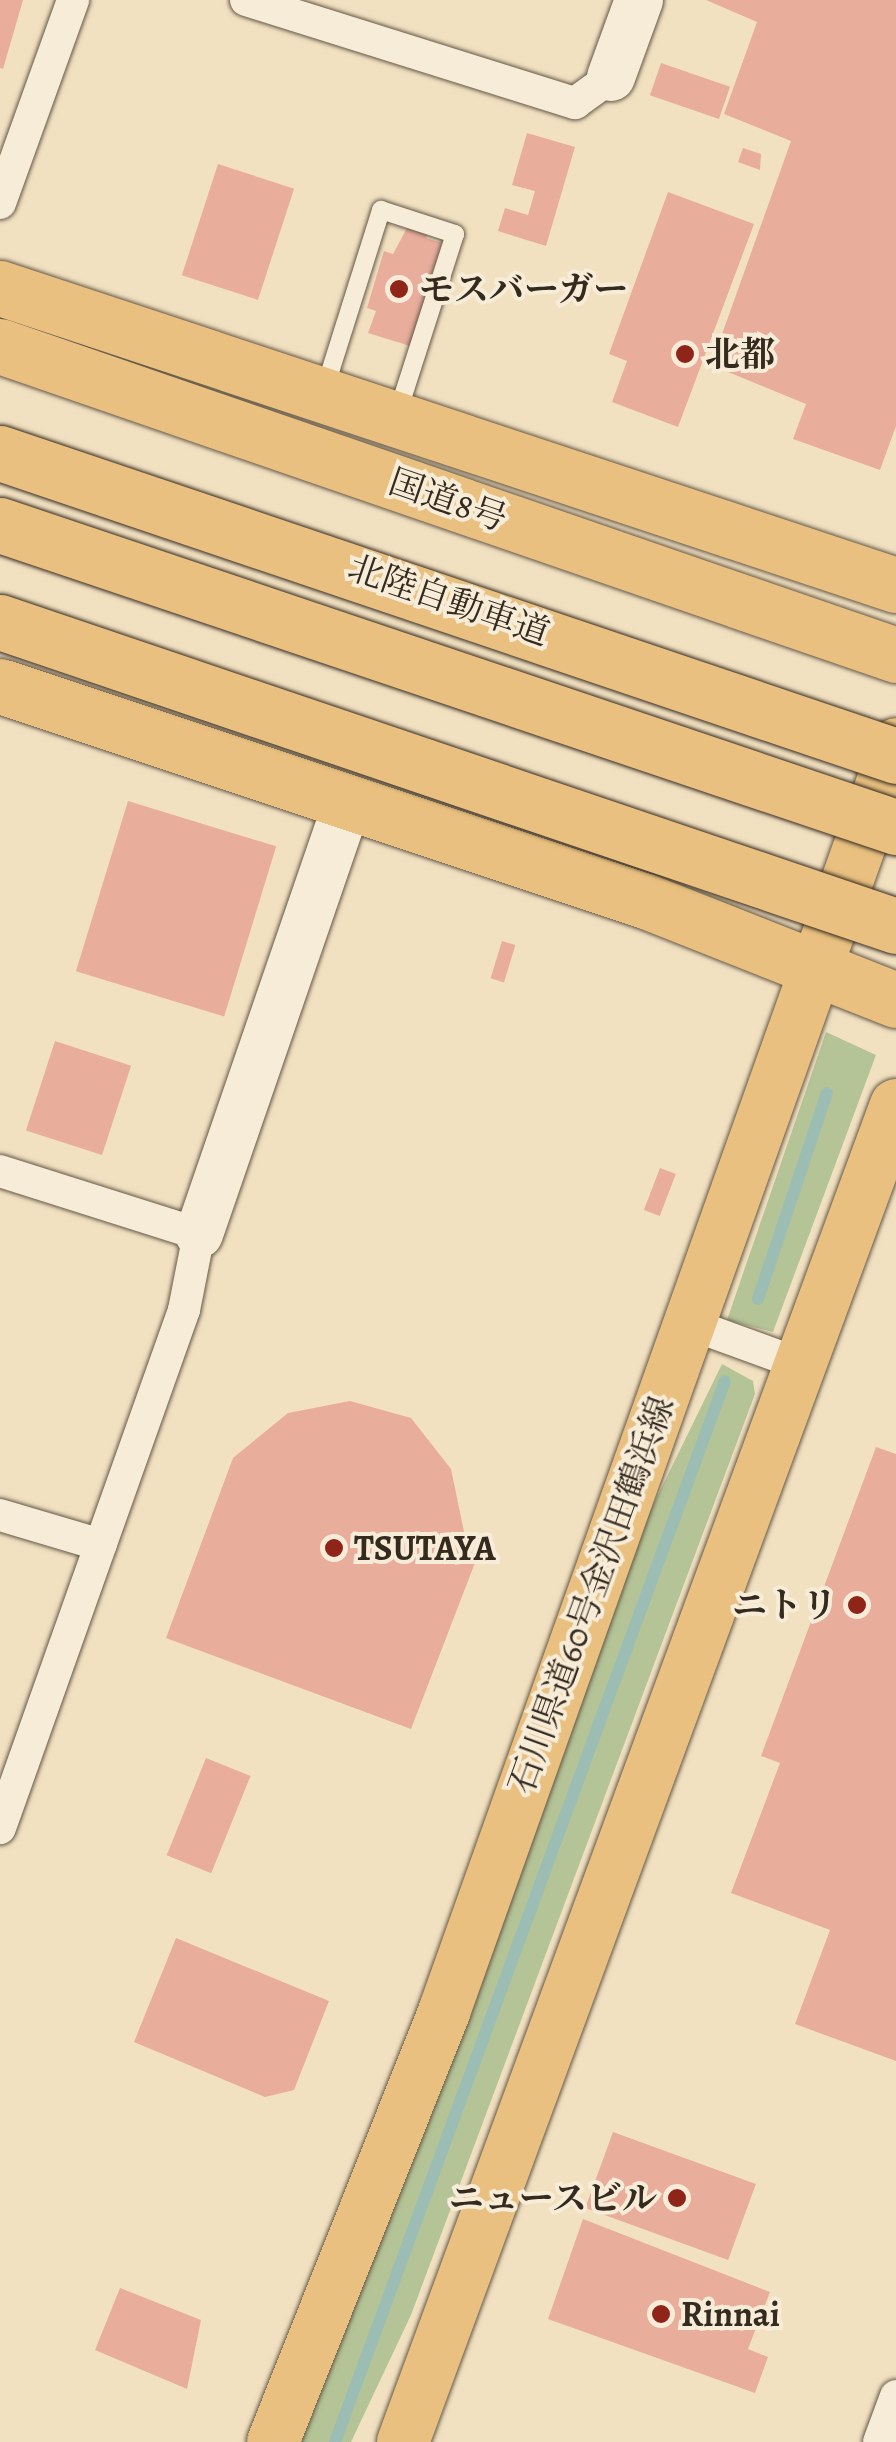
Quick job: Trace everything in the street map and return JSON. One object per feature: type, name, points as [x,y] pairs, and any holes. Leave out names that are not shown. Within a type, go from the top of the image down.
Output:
[{"type":"highway","points":[[0,288],[896,585]]},
{"type":"highway","name":"国道8号","points":[[0,346],[896,655]]},
{"type":"highway","name":"北陸自動車道","points":[[0,453],[896,756]]},
{"type":"highway","name":"北陸自動車道","points":[[0,525],[896,828]]},
{"type":"highway","points":[[0,622],[896,926]]},
{"type":"highway","points":[[0,686],[347,805],[646,901],[896,1000]]},
{"type":"main road","name":"石川県道60号金沢田鶴浜線","points":[[273,2442],[444,2012],[896,744]]},
{"type":"main road","points":[[403,2442],[896,1105]]},
{"type":"street","points":[[0,204],[73,0]]},
{"type":"street","points":[[246,0],[343,14],[575,103],[611,77],[639,0]]},
{"type":"street","points":[[3,1810],[184,1310],[199,1234],[347,805]]},
{"type":"street","points":[[0,1171],[199,1234]]},
{"type":"street","points":[[690,1324],[800,1364]]},
{"type":"street","points":[[0,1515],[101,1546]]},
{"type":"street","points":[[879,2442],[896,2396]]},
{"type":"lane","points":[[322,396],[381,210],[455,234],[396,421]]},
{"type":"green space","points":[[826,1032],[876,1055],[773,1332],[727,1320]]},
{"type":"green space","points":[[722,1364],[753,1381],[755,1394],[411,2315],[351,2442],[301,2442],[616,1581]]},
{"type":"building","points":[[0,0],[23,0],[3,69],[0,68]]},
{"type":"building","points":[[706,0],[896,0],[896,426],[880,470],[793,439],[806,404],[711,365],[791,141],[724,114],[757,22]]},
{"type":"building","points":[[661,63],[730,87],[719,119],[650,95]]},
{"type":"building","points":[[527,133],[575,147],[546,246],[498,231],[505,208],[528,215],[535,191],[512,185]]},
{"type":"building","points":[[743,148],[761,154],[760,170],[738,162]]},
{"type":"building","points":[[218,164],[294,189],[258,300],[182,275]]},
{"type":"building","points":[[668,192],[754,224],[678,427],[612,402],[627,361],[609,354]]},
{"type":"building","points":[[414,215],[432,220],[426,238],[442,243],[424,301],[439,306],[434,323],[419,318],[410,346],[368,333],[376,311],[367,308],[384,251],[393,254]]},
{"type":"building","points":[[128,801],[276,846],[224,1017],[76,971]]},
{"type":"building","points":[[502,941],[515,945],[504,982],[491,978]]},
{"type":"building","points":[[55,1041],[131,1066],[102,1155],[26,1130]]},
{"type":"building","points":[[660,1168],[676,1174],[660,1216],[644,1210]]},
{"type":"building","name":"TSUTAYA","points":[[350,1401],[411,1418],[451,1469],[468,1551],[478,1555],[411,1729],[166,1638],[233,1458],[288,1413]]},
{"type":"building","name":"ニトリ","points":[[876,1447],[896,1454],[896,2061],[795,2024],[830,1930],[731,1893],[780,1763],[761,1756]]},
{"type":"building","points":[[206,1758],[251,1776],[211,1873],[167,1855]]},
{"type":"building","points":[[176,1938],[329,2001],[294,2090],[265,2097],[134,2042]]},
{"type":"building","name":"ニュースビル","points":[[613,2132],[756,2184],[728,2260],[585,2208]]},
{"type":"building","points":[[583,2219],[770,2292],[748,2349],[768,2357],[755,2393],[548,2319]]},
{"type":"building","points":[[120,2288],[201,2320],[187,2389],[95,2350]]},
{"type":"waterway","points":[[758,1299],[827,1093]]},
{"type":"waterway","points":[[335,2442],[725,1381]]},
{"type":"place","name":"モスバーガー","points":[[399,289]]},
{"type":"place","name":"北都","points":[[685,354]]},
{"type":"place","name":"TSUTAYA","points":[[334,1548]]},
{"type":"place","name":"ニトリ","points":[[857,1605]]},
{"type":"place","name":"ニュースビル","points":[[677,2198]]},
{"type":"place","name":"Rinnai","points":[[661,2314]]}]
